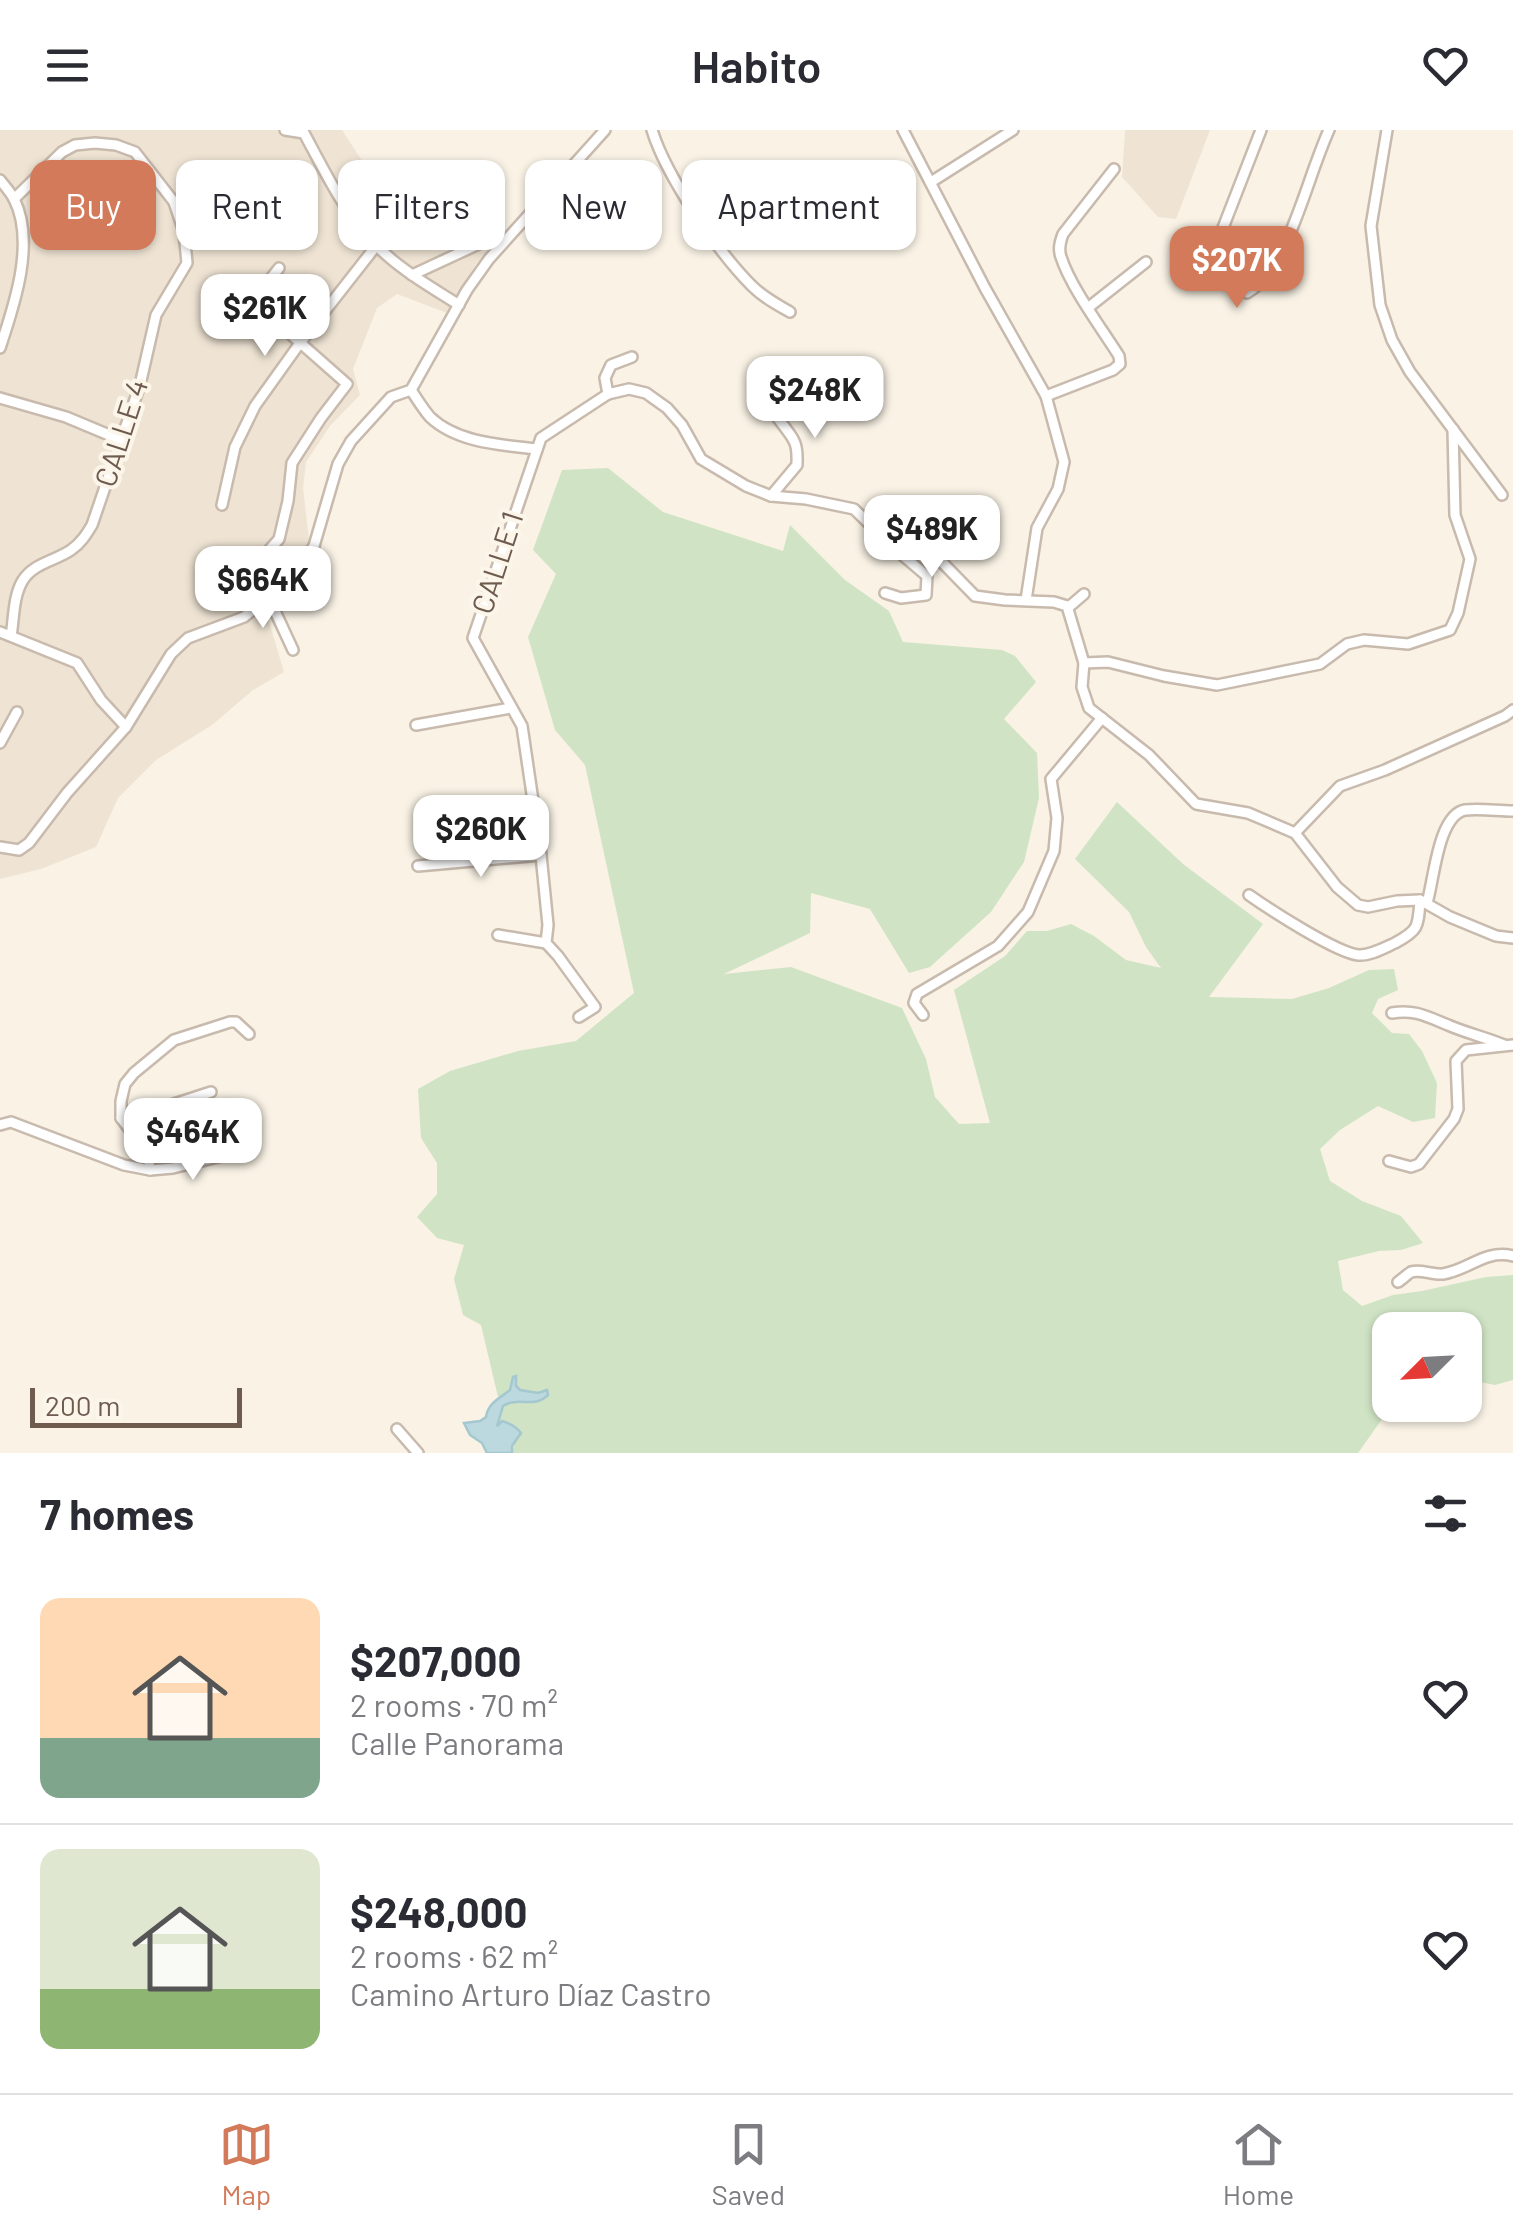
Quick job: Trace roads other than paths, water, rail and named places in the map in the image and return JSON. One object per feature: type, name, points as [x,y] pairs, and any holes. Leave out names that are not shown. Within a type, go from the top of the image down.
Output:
[{"type":"street","points":[[285,130],[303,132],[338,194]]},
{"type":"street","points":[[0,847],[19,850],[29,843],[67,792],[126,727],[170,654],[188,638],[244,617],[291,578],[314,546],[338,464],[351,441],[391,397],[411,390],[488,259],[606,130]]},
{"type":"street","points":[[652,130],[683,194],[718,244],[750,284],[790,312]]},
{"type":"street","points":[[903,130],[984,288],[1046,396],[1064,462],[1058,489],[1036,528],[1026,600]]},
{"type":"street","points":[[931,182],[1013,130]]},
{"type":"street","points":[[1260,130],[1214,250],[1215,270],[1221,279],[1234,290],[1247,294],[1264,280],[1292,229],[1329,130]]},
{"type":"street","points":[[1387,130],[1371,226],[1380,304],[1392,340],[1410,372],[1502,495]]},
{"type":"street","points":[[14,199],[62,152],[75,145],[100,142],[135,152],[174,202]]},
{"type":"street","points":[[1046,396],[1120,364],[1119,356],[1066,268],[1059,245],[1063,234],[1114,169]]},
{"type":"street","points":[[0,180],[14,199],[22,221],[24,254],[0,348]]},
{"type":"street","name":"CALLE 4","points":[[6,634],[24,579],[38,565],[69,552],[92,525],[140,385],[156,315],[187,263],[184,232],[174,202]]},
{"type":"street","points":[[222,506],[235,447],[255,406],[373,250]]},
{"type":"street","points":[[381,250],[458,305]]},
{"type":"street","points":[[412,275],[466,250]]},
{"type":"street","points":[[1089,307],[1146,262]]},
{"type":"street","points":[[253,568],[279,539],[292,462],[347,384],[253,301],[279,268]]},
{"type":"street","points":[[608,394],[605,378],[611,365],[632,357]]},
{"type":"street","points":[[770,496],[798,465],[796,444],[768,404],[768,384],[776,379],[821,385]]},
{"type":"street","points":[[411,390],[430,417],[453,433],[493,444],[536,449],[541,438],[608,394],[628,389],[646,393],[682,425],[700,459],[770,496],[854,510],[927,576],[926,595],[901,598],[886,593]]},
{"type":"street","points":[[0,398],[66,417],[121,440]]},
{"type":"street","points":[[1084,663],[1108,662],[1218,685],[1320,664],[1347,644],[1364,640],[1408,644],[1450,630],[1458,613],[1470,559],[1455,515],[1453,429]]},
{"type":"street","name":"CALLE 1","points":[[536,449],[473,638],[522,726],[541,855],[548,925],[546,943]]},
{"type":"street","points":[[892,546],[934,554],[975,596],[1067,606]]},
{"type":"street","points":[[1067,606],[1084,594]]},
{"type":"street","points":[[268,596],[293,650]]},
{"type":"street","points":[[1067,606],[1084,663],[1082,686],[1089,708],[1149,755],[1196,804],[1248,813],[1295,833],[1337,887],[1358,905],[1368,907],[1397,900],[1423,902],[1496,936],[1513,938]]},
{"type":"street","points":[[6,634],[77,664],[101,700],[126,727]]},
{"type":"street","points":[[416,725],[511,708]]},
{"type":"street","points":[[1295,833],[1340,786],[1385,770],[1513,710]]},
{"type":"street","points":[[0,744],[17,712]]},
{"type":"street","points":[[923,1015],[914,1003],[918,994],[998,946],[1028,912],[1054,851],[1057,818],[1052,779],[1102,718]]},
{"type":"street","points":[[1248,895],[1340,948],[1360,955],[1379,951],[1413,933],[1418,926],[1450,819],[1462,810],[1513,811]]},
{"type":"street","points":[[418,866],[541,855]]},
{"type":"street","points":[[498,935],[546,943],[595,1007],[578,1017]]},
{"type":"street","points":[[1392,1012],[1425,1014],[1448,1026],[1510,1046]]},
{"type":"street","points":[[150,1170],[148,1154],[121,1118],[125,1084],[174,1040],[230,1022],[236,1022],[248,1034]]},
{"type":"street","points":[[1389,1161],[1419,1164],[1454,1119],[1458,1109],[1456,1061],[1460,1054],[1466,1050],[1510,1046]]},
{"type":"street","points":[[121,1118],[211,1092]]},
{"type":"street","points":[[0,1126],[11,1122],[124,1165],[150,1170],[230,1154]]},
{"type":"street","points":[[1398,1282],[1416,1271],[1448,1274],[1484,1256],[1513,1256]]},
{"type":"street","points":[[397,1428],[418,1453]]},
{"type":"water","points":[[516,1376],[520,1390],[547,1390],[548,1395],[537,1401],[503,1406],[497,1426],[502,1421],[521,1433],[512,1453],[487,1453],[464,1423],[486,1417],[492,1404],[510,1390]]}]
